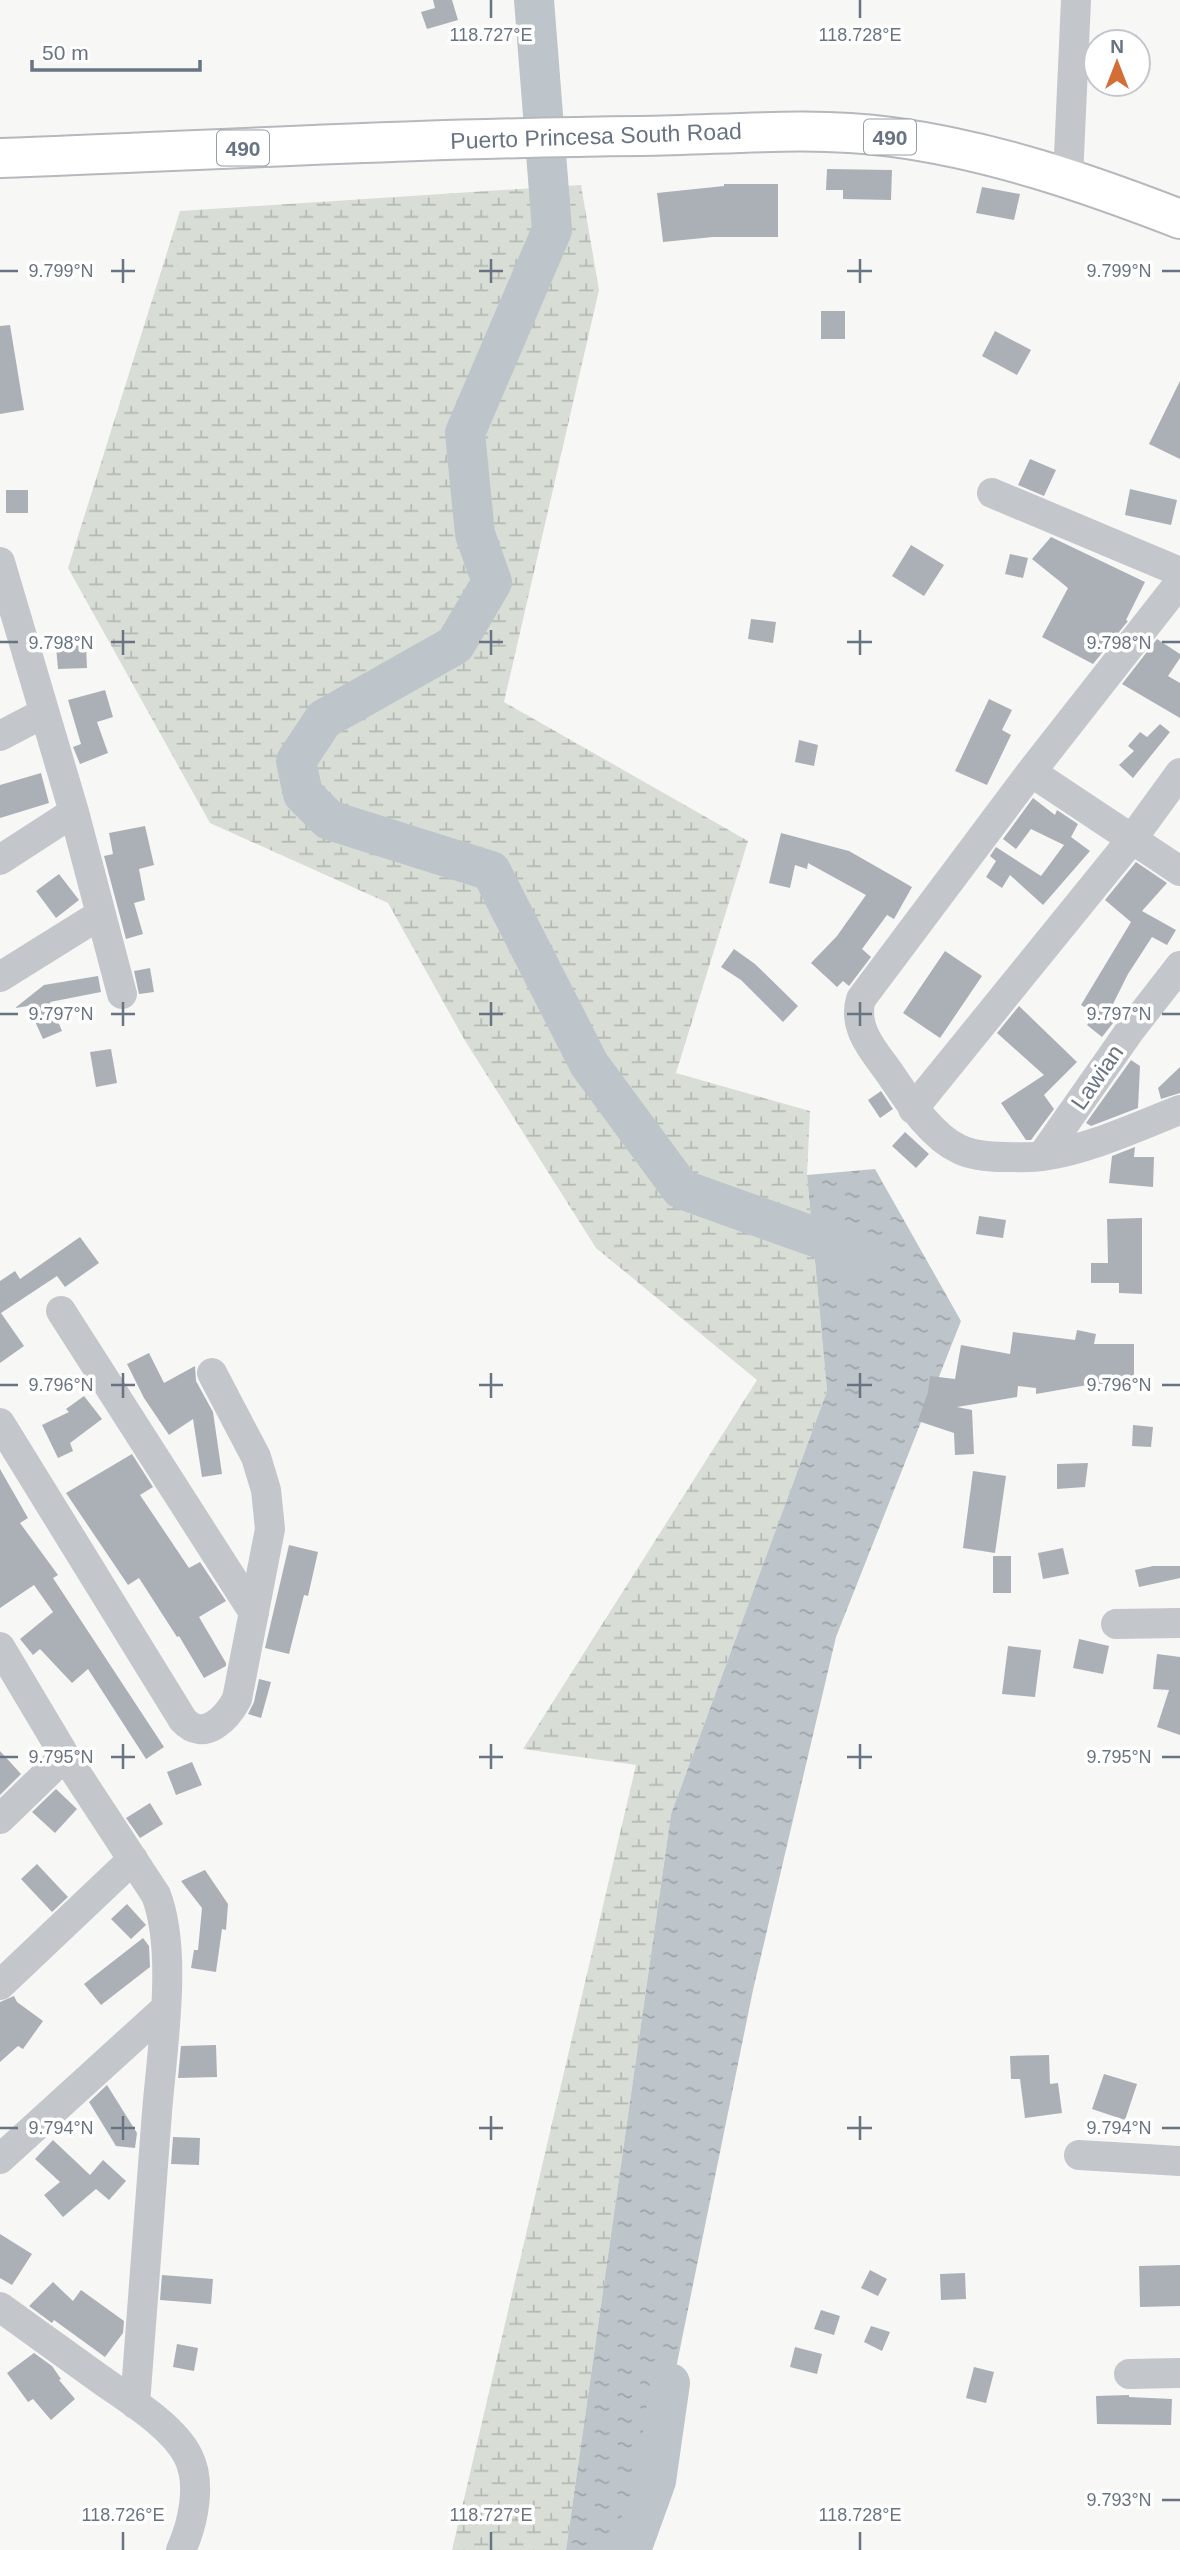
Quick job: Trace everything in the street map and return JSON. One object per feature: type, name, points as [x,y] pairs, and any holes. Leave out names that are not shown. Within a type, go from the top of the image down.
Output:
[{"type":"main road","name":"Puerto Princesa South Road","points":[[0,158],[485,139],[738,131],[838,131],[942,145],[987,155],[1068,178],[1180,219]]},
{"type":"street","points":[[1068,178],[1076,0]]},
{"type":"street","points":[[992,493],[1180,572]]},
{"type":"street","points":[[0,562],[74,812],[122,994]]},
{"type":"street","points":[[1180,582],[1031,772],[861,999],[858,1009],[861,1029],[914,1109],[947,1142],[960,1150],[996,1157],[1042,1156],[1088,1144],[1180,1110]]},
{"type":"street","points":[[0,736],[44,713]]},
{"type":"street","points":[[1031,772],[1180,871]]},
{"type":"street","points":[[914,1109],[1132,838],[1180,773]]},
{"type":"street","points":[[0,860],[74,812]]},
{"type":"street","points":[[0,977],[101,914]]},
{"type":"street","name":"Lawian","points":[[1042,1156],[1131,1029],[1180,966]]},
{"type":"street","points":[[61,1311],[254,1613]]},
{"type":"street","points":[[0,1423],[188,1726],[205,1729],[215,1726],[231,1711],[237,1699],[270,1529],[267,1490],[256,1457],[212,1373]]},
{"type":"street","points":[[1116,1624],[1180,1623]]},
{"type":"street","points":[[0,1647],[65,1756],[156,1895],[163,1914],[167,1937],[166,2008],[135,2404]]},
{"type":"street","points":[[0,1819],[65,1756]]},
{"type":"street","points":[[0,1985],[134,1859]]},
{"type":"street","points":[[0,2159],[166,2008]]},
{"type":"street","points":[[1079,2155],[1180,2161]]},
{"type":"street","points":[[0,2307],[135,2404],[179,2441],[190,2459],[195,2482],[188,2535],[181,2550]]},
{"type":"street","points":[[1129,2374],[1180,2373]]},
{"type":"green space","points":[[581,185],[599,290],[504,702],[748,841],[676,1073],[810,1111],[807,1175],[827,1391],[671,1814],[566,2550],[452,2550],[636,1765],[523,1749],[757,1380],[596,1248],[464,1039],[388,903],[210,823],[68,568],[180,211]]},
{"type":"water","points":[[875,1169],[961,1321],[836,1637],[753,1990],[639,2550],[566,2550],[671,1814],[827,1391],[807,1175]]},
{"type":"building","points":[[433,0],[452,0],[458,20],[427,29],[421,12],[435,8]]},
{"type":"building","points":[[827,169],[892,170],[891,200],[843,199],[843,190],[826,190]]},
{"type":"building","points":[[724,184],[778,184],[778,237],[713,237],[663,242],[657,193]]},
{"type":"building","points":[[982,187],[1020,194],[1014,220],[976,213]]},
{"type":"building","points":[[821,311],[845,311],[845,339],[821,339]]},
{"type":"building","points":[[10,325],[24,410],[0,414],[0,326]]},
{"type":"building","points":[[995,331],[1031,350],[1017,375],[982,356]]},
{"type":"building","points":[[1180,381],[1180,459],[1149,444]]},
{"type":"building","points":[[1030,459],[1056,470],[1044,496],[1018,485]]},
{"type":"building","points":[[1130,489],[1177,500],[1171,525],[1125,515]]},
{"type":"building","points":[[6,490],[28,490],[28,513],[6,513]]},
{"type":"building","points":[[1051,537],[1145,582],[1126,620],[1128,621],[1093,664],[1042,637],[1068,588],[1032,559]]},
{"type":"building","points":[[911,545],[944,565],[924,596],[892,576]]},
{"type":"building","points":[[1010,554],[1028,558],[1023,578],[1005,574]]},
{"type":"building","points":[[751,619],[776,622],[773,643],[748,639]]},
{"type":"building","points":[[1157,639],[1180,654],[1168,676],[1180,683],[1180,718],[1122,684]]},
{"type":"building","points":[[86,645],[87,668],[58,669],[56,647]]},
{"type":"building","points":[[105,690],[113,717],[97,722],[108,753],[80,764],[73,747],[81,744],[68,700]]},
{"type":"building","points":[[989,699],[1012,710],[1002,730],[1011,735],[987,785],[955,771]]},
{"type":"building","points":[[1160,724],[1170,732],[1133,778],[1119,765],[1134,751],[1128,746],[1140,732],[1147,737]]},
{"type":"building","points":[[799,740],[818,745],[814,766],[795,762]]},
{"type":"building","points":[[41,773],[49,803],[0,818],[0,785]]},
{"type":"building","points":[[1033,798],[1055,815],[1057,810],[1078,824],[1071,837],[1090,851],[1043,905],[1010,875],[1002,888],[986,877],[996,861],[990,856],[996,847],[1041,876],[1064,845],[1031,829],[1016,849],[1003,839]]},
{"type":"building","points":[[145,826],[154,865],[139,869],[145,900],[134,903],[143,934],[126,939],[104,856],[113,854],[109,833]]},
{"type":"building","points":[[781,833],[849,851],[912,887],[894,919],[887,915],[862,949],[871,957],[849,986],[843,981],[837,987],[811,963],[837,936],[866,895],[808,863],[807,869],[795,865],[790,888],[769,883]]},
{"type":"building","points":[[1136,862],[1167,883],[1142,911],[1176,930],[1167,945],[1152,937],[1128,974],[1112,1006],[1121,1013],[1102,1037],[1087,1025],[1096,1014],[1081,1005],[1131,922],[1105,900]]},
{"type":"building","points":[[59,874],[79,900],[56,918],[36,891]]},
{"type":"building","points":[[734,949],[755,964],[798,1006],[783,1022],[741,980],[721,967]]},
{"type":"building","points":[[945,951],[982,976],[940,1038],[903,1013]]},
{"type":"building","points":[[150,968],[154,992],[139,994],[134,971]]},
{"type":"building","points":[[98,976],[101,992],[50,1002],[62,1031],[43,1039],[28,1006],[15,1008],[44,985]]},
{"type":"building","points":[[1019,1006],[1077,1062],[1044,1095],[1054,1109],[1031,1140],[1026,1140],[1001,1103],[1044,1075],[997,1033]]},
{"type":"building","points":[[111,1049],[117,1083],[96,1087],[90,1052]]},
{"type":"building","points":[[1131,1060],[1140,1066],[1138,1108],[1091,1126],[1086,1123]]},
{"type":"building","points":[[1180,1067],[1180,1093],[1161,1099],[1158,1088]]},
{"type":"building","points":[[881,1091],[893,1109],[880,1118],[868,1100]]},
{"type":"building","points":[[905,1132],[929,1154],[916,1168],[892,1146]]},
{"type":"building","points":[[1135,1147],[1134,1157],[1154,1157],[1153,1187],[1109,1183],[1112,1156]]},
{"type":"building","points":[[979,1216],[1006,1220],[1003,1238],[976,1234]]},
{"type":"building","points":[[1142,1218],[1142,1294],[1119,1293],[1119,1283],[1091,1283],[1091,1263],[1108,1263],[1107,1219]]},
{"type":"building","points":[[80,1237],[99,1263],[65,1287],[57,1276],[1,1313],[24,1346],[0,1363],[0,1281],[15,1271],[20,1279]]},
{"type":"building","points":[[1077,1330],[1096,1334],[1094,1344],[1134,1344],[1134,1384],[1093,1384],[1036,1394],[1036,1388],[1018,1386],[1017,1397],[957,1407],[972,1410],[974,1454],[955,1455],[954,1433],[918,1421],[928,1392],[930,1376],[955,1379],[961,1345],[1010,1354],[1013,1332],[1075,1340]]},
{"type":"building","points":[[149,1353],[164,1383],[195,1366],[196,1381],[213,1412],[222,1474],[202,1477],[193,1419],[169,1435],[144,1398],[127,1364]]},
{"type":"building","points":[[84,1396],[102,1419],[70,1443],[73,1451],[58,1458],[42,1425],[69,1412],[66,1409]]},
{"type":"building","points":[[1133,1425],[1153,1427],[1151,1447],[1132,1446]]},
{"type":"building","points":[[132,1454],[153,1487],[140,1495],[189,1568],[200,1562],[226,1601],[199,1617],[226,1663],[226,1666],[204,1678],[139,1578],[128,1585],[66,1493]]},
{"type":"building","points":[[1088,1463],[1085,1487],[1057,1489],[1057,1464]]},
{"type":"building","points":[[0,1469],[28,1518],[20,1523],[58,1575],[53,1578],[164,1747],[146,1759],[88,1669],[72,1683],[40,1649],[33,1655],[20,1639],[53,1612],[34,1585],[0,1608]]},
{"type":"building","points":[[973,1471],[1006,1476],[995,1553],[963,1548]]},
{"type":"building","points":[[289,1545],[318,1552],[308,1596],[304,1595],[289,1654],[265,1648]]},
{"type":"building","points":[[1063,1548],[1069,1574],[1043,1579],[1038,1553]]},
{"type":"building","points":[[993,1556],[1011,1556],[1011,1593],[993,1593]]},
{"type":"building","points":[[1153,1566],[1180,1566],[1180,1578],[1139,1587],[1135,1570]]},
{"type":"building","points":[[1079,1639],[1109,1646],[1103,1674],[1073,1668]]},
{"type":"building","points":[[1008,1646],[1041,1650],[1035,1697],[1002,1694]]},
{"type":"building","points":[[1157,1654],[1180,1657],[1180,1735],[1157,1727],[1169,1690],[1153,1689]]},
{"type":"building","points":[[259,1679],[271,1682],[261,1718],[248,1714],[254,1702]]},
{"type":"building","points":[[0,1751],[21,1774],[0,1795]]},
{"type":"building","points":[[192,1762],[202,1785],[176,1795],[167,1772]]},
{"type":"building","points":[[56,1789],[77,1809],[55,1833],[32,1812]]},
{"type":"building","points":[[150,1803],[163,1824],[140,1838],[126,1818]]},
{"type":"building","points":[[37,1864],[68,1897],[52,1912],[21,1879]]},
{"type":"building","points":[[205,1870],[228,1904],[226,1930],[222,1929],[216,1972],[191,1968],[194,1950],[198,1950],[202,1908],[181,1881]]},
{"type":"building","points":[[127,1904],[146,1925],[131,1939],[111,1919]]},
{"type":"building","points":[[143,1938],[149,1946],[150,1967],[101,2005],[84,1984]]},
{"type":"building","points":[[14,1996],[17,2002],[43,2021],[23,2049],[18,2046],[0,2062],[0,2002]]},
{"type":"building","points":[[216,2045],[217,2077],[178,2078],[181,2046]]},
{"type":"building","points":[[1049,2055],[1050,2084],[1058,2083],[1062,2113],[1025,2118],[1020,2079],[1011,2079],[1010,2056]]},
{"type":"building","points":[[1104,2074],[1137,2084],[1125,2120],[1092,2109]]},
{"type":"building","points":[[107,2085],[137,2133],[135,2148],[116,2146],[89,2102]]},
{"type":"building","points":[[173,2137],[200,2138],[199,2165],[171,2164]]},
{"type":"building","points":[[53,2140],[90,2175],[103,2160],[126,2181],[109,2200],[96,2189],[63,2217],[44,2195],[60,2182],[35,2159]]},
{"type":"building","points":[[0,2234],[32,2254],[12,2285],[0,2278]]},
{"type":"building","points":[[1180,2265],[1180,2306],[1140,2307],[1139,2266]]},
{"type":"building","points":[[870,2270],[887,2279],[878,2296],[861,2288]]},
{"type":"building","points":[[965,2273],[966,2299],[941,2300],[940,2274]]},
{"type":"building","points":[[162,2275],[213,2279],[211,2304],[160,2300]]},
{"type":"building","points":[[53,2282],[73,2301],[81,2290],[124,2321],[123,2333],[105,2357],[54,2320],[52,2323],[29,2306]]},
{"type":"building","points":[[821,2310],[840,2316],[834,2335],[814,2329]]},
{"type":"building","points":[[871,2326],[890,2332],[882,2351],[864,2342]]},
{"type":"building","points":[[177,2344],[198,2348],[194,2371],[173,2367]]},
{"type":"building","points":[[795,2347],[822,2354],[817,2374],[790,2367]]},
{"type":"building","points":[[34,2353],[52,2366],[61,2379],[59,2380],[75,2399],[51,2420],[33,2399],[28,2402],[7,2373]]},
{"type":"building","points":[[974,2367],[994,2372],[986,2403],[966,2398]]},
{"type":"building","points":[[1129,2395],[1172,2399],[1171,2425],[1097,2424],[1096,2396]]},
{"type":"waterway","points":[[534,0],[552,230],[465,433],[475,534],[492,582],[455,645],[324,719],[296,761],[303,794],[329,820],[491,871],[589,1064],[681,1189],[863,1254]]},
{"type":"waterway","points":[[631,2550],[656,2481],[670,2383]]}]
